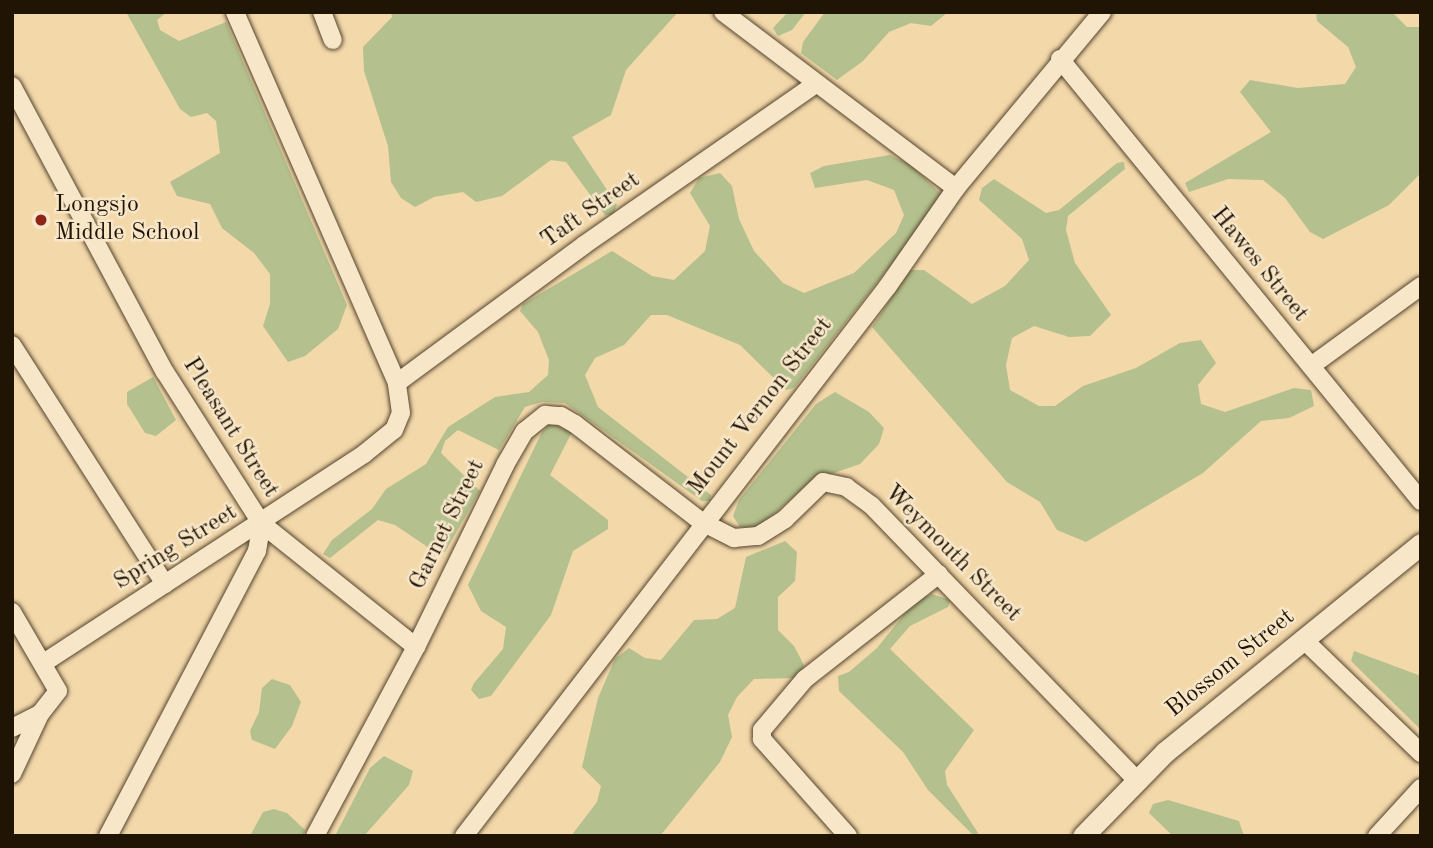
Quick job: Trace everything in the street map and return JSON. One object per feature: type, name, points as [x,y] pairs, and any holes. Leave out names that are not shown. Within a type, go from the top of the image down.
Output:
[{"type":"street","points":[[235,12],[397,383]]},
{"type":"street","points":[[322,12],[333,40]]},
{"type":"street","points":[[723,12],[956,188]]},
{"type":"street","name":"Mount Vernon Street","points":[[464,836],[702,522],[888,286],[956,188],[1060,59],[1102,12]]},
{"type":"street","name":"Hawes Street","points":[[1060,59],[1421,501]]},
{"type":"street","name":"Taft Street","points":[[397,383],[584,246],[816,84]]},
{"type":"street","name":"Pleasant Street","points":[[12,86],[158,361],[262,524],[257,551],[108,836]]},
{"type":"street","points":[[1311,366],[1421,286]]},
{"type":"street","points":[[12,345],[165,583]]},
{"type":"street","name":"Spring Street","points":[[45,662],[242,532],[262,524],[389,435],[401,413],[397,383]]},
{"type":"street","name":"Garnet Street","points":[[315,836],[416,648],[505,464],[526,430],[541,416],[561,416],[575,424],[702,522]]},
{"type":"street","name":"Weymouth Street","points":[[702,522],[734,538],[758,536],[785,519],[823,482],[836,482],[872,506],[1137,780]]},
{"type":"street","points":[[262,524],[416,648]]},
{"type":"street","name":"Blossom Street","points":[[1083,836],[1137,780],[1303,639],[1421,544]]},
{"type":"street","points":[[848,836],[762,739],[762,730],[805,679],[939,574]]},
{"type":"street","points":[[12,612],[45,662],[58,691],[40,714],[12,774]]},
{"type":"street","points":[[1303,639],[1421,753]]},
{"type":"street","points":[[12,728],[40,714]]},
{"type":"street","points":[[1377,836],[1421,788]]},
{"type":"green space","points":[[126,12],[167,12],[157,20],[160,30],[179,41],[226,22],[347,305],[338,329],[305,356],[288,362],[263,326],[270,304],[270,274],[254,253],[222,228],[210,204],[177,196],[170,182],[220,153],[216,121],[207,113],[191,117],[180,109]]},
{"type":"green space","points":[[391,12],[678,12],[626,70],[611,115],[572,137],[617,205],[613,215],[605,215],[566,162],[551,160],[502,196],[476,202],[463,192],[434,197],[415,207],[401,198],[391,182],[388,146],[364,71],[363,47],[392,17]]},
{"type":"green space","points":[[788,12],[806,12],[792,30],[778,36],[773,28]]},
{"type":"green space","points":[[825,12],[948,12],[931,26],[911,23],[889,32],[863,61],[837,80],[801,53],[803,42]]},
{"type":"green space","points":[[1316,12],[1392,12],[1407,27],[1421,27],[1421,173],[1389,205],[1323,239],[1310,232],[1285,198],[1263,180],[1228,179],[1189,192],[1185,183],[1271,132],[1240,92],[1250,80],[1298,88],[1345,84],[1356,67],[1348,47],[1317,21]]},
{"type":"green space","points":[[890,155],[911,165],[941,194],[939,204],[794,388],[786,390],[740,345],[667,315],[651,315],[624,345],[595,358],[585,375],[598,407],[711,495],[710,501],[702,501],[565,403],[542,402],[525,407],[499,450],[458,430],[445,441],[441,453],[480,491],[445,552],[435,552],[395,525],[378,520],[330,558],[323,554],[332,540],[372,509],[386,489],[426,464],[448,427],[495,397],[529,392],[548,375],[549,360],[538,332],[520,311],[523,304],[612,251],[652,276],[674,280],[705,251],[710,226],[690,193],[699,178],[720,173],[732,186],[739,219],[754,251],[783,283],[804,293],[854,273],[896,233],[904,215],[894,190],[867,180],[815,188],[810,173],[824,166]]},
{"type":"green space","points":[[1124,162],[1125,169],[1068,216],[1066,230],[1075,263],[1111,315],[1090,336],[1069,337],[1034,326],[1012,338],[1006,365],[1010,390],[1039,406],[1055,406],[1083,386],[1136,368],[1180,343],[1201,340],[1216,363],[1198,385],[1201,404],[1225,412],[1294,388],[1311,390],[1314,406],[1289,418],[1261,421],[1203,473],[1086,542],[1057,530],[1040,502],[1007,482],[872,327],[910,270],[924,270],[972,304],[1005,286],[1029,260],[1022,239],[979,200],[982,188],[994,179],[1046,213],[1059,210],[1117,163]]},
{"type":"green space","points":[[153,377],[176,420],[156,436],[145,433],[127,404],[127,392]]},
{"type":"green space","points":[[835,392],[869,412],[884,428],[879,444],[860,464],[811,481],[765,522],[752,528],[740,527],[733,516],[739,500],[816,404]]},
{"type":"green space","points":[[551,423],[572,432],[550,475],[608,520],[608,529],[573,551],[551,615],[491,696],[479,699],[471,690],[503,649],[506,627],[481,611],[468,585],[542,432]]},
{"type":"green space","points":[[785,541],[797,552],[795,581],[778,597],[778,630],[794,646],[804,665],[798,678],[754,679],[737,697],[728,715],[732,737],[720,762],[660,836],[571,836],[597,802],[601,786],[582,767],[598,698],[615,659],[629,648],[645,658],[661,660],[694,620],[717,619],[735,608],[746,557]]},
{"type":"green space","points":[[932,594],[950,600],[948,607],[910,626],[890,649],[974,730],[945,771],[947,785],[978,833],[974,836],[928,790],[903,752],[839,691],[838,676],[849,672],[877,648],[913,603]]},
{"type":"green space","points":[[1354,651],[1421,676],[1421,730],[1351,661]]},
{"type":"green space","points":[[272,679],[290,685],[301,702],[292,726],[275,749],[252,740],[250,731],[259,712],[262,688]]},
{"type":"green space","points":[[384,756],[413,771],[409,785],[364,836],[335,836],[370,768]]},
{"type":"green space","points":[[1168,800],[1239,821],[1244,836],[1173,836],[1149,813],[1153,804]]},
{"type":"green space","points":[[274,809],[287,813],[305,830],[303,836],[250,836],[263,812]]},
{"type":"place","name":"Longsjo Middle School","points":[[41,220]]}]
